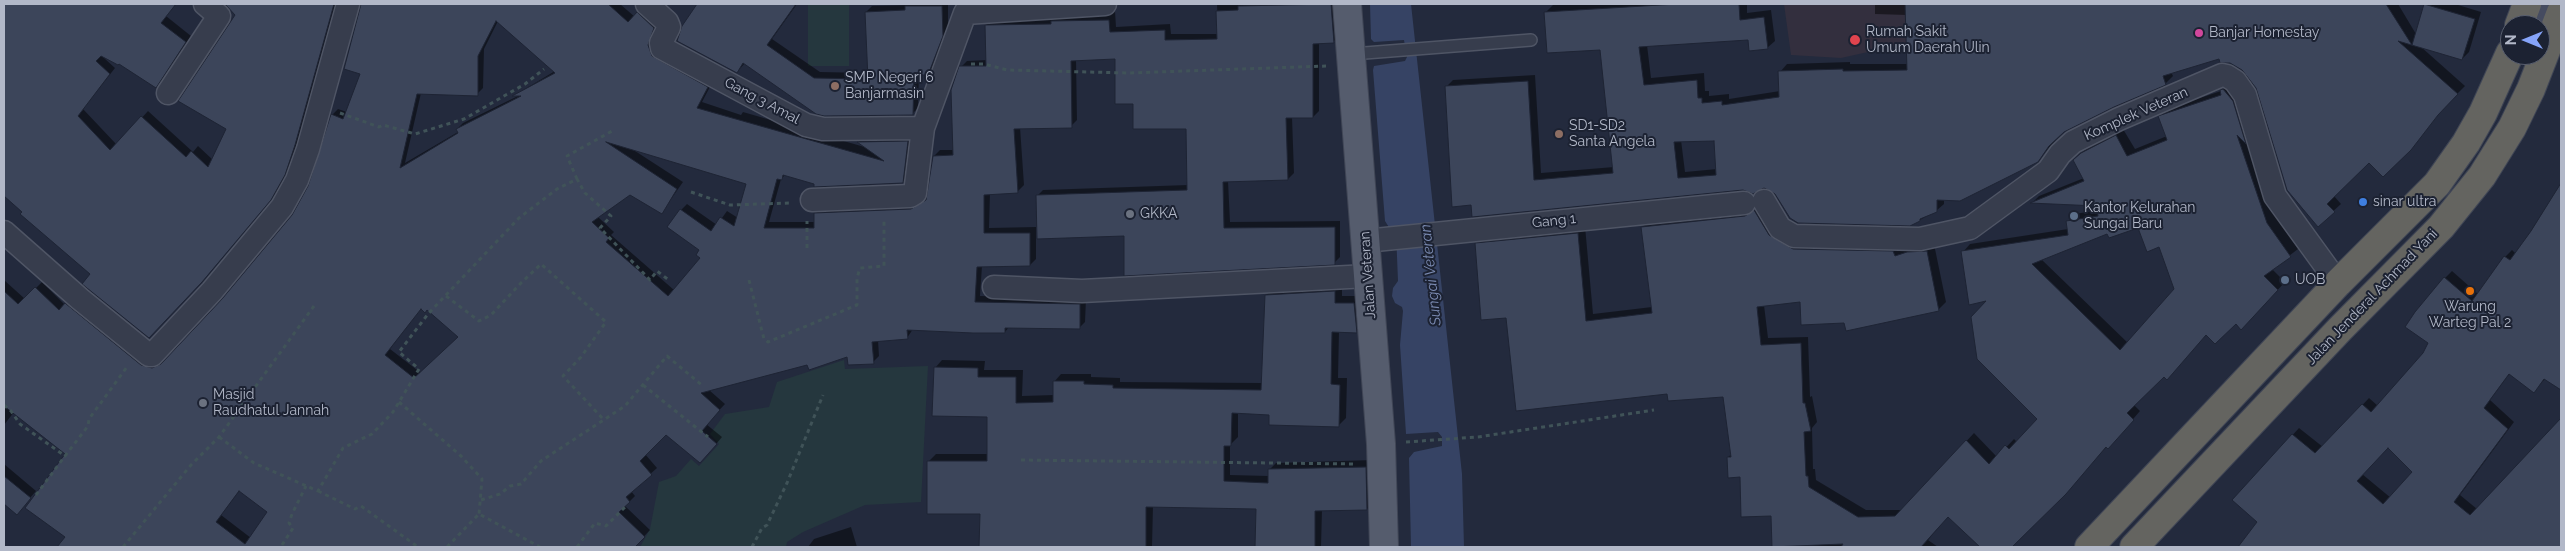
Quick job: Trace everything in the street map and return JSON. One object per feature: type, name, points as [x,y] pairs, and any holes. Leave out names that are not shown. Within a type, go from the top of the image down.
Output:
[{"type":"highway","name":"Jalan Jenderal Achmad Yani","points":[[2134,547],[2340,329],[2440,227],[2470,190],[2512,128],[2531,89],[2556,16]]},
{"type":"highway","points":[[2089,547],[2338,283],[2437,184],[2466,143],[2483,113],[2505,65]]},
{"type":"main road","name":"Jalan Veteran","points":[[1347,4],[1359,57],[1375,240],[1368,276],[1381,454],[1384,547]]},
{"type":"street","points":[[168,93],[219,16],[205,4]]},
{"type":"street","points":[[4,232],[149,355],[152,355],[212,291],[282,207],[297,180],[308,149],[318,106],[348,4]]},
{"type":"street","name":"Gang 3 Amal","points":[[648,4],[667,22],[669,27],[660,43],[662,48],[806,124],[823,129],[923,128]]},
{"type":"street","points":[[810,201],[910,196],[915,192],[923,128],[948,64],[965,13],[1105,4]]},
{"type":"street","name":"Komplek Veteran","points":[[1754,202],[1780,228],[1794,236],[1920,239],[1970,228],[2048,171],[2060,154],[2073,142],[2119,119],[2222,75],[2235,81],[2245,95],[2275,196],[2338,283]]},
{"type":"street","name":"Gang 1","points":[[1375,240],[1684,207],[1754,202]]},
{"type":"street","points":[[994,287],[1082,291],[1368,276]]},
{"type":"lane","points":[[1359,57],[1424,48],[1531,40]]},
{"type":"path","points":[[948,64],[984,64],[1007,70],[1129,73],[1359,57]]},
{"type":"path","points":[[318,106],[379,127],[383,125],[415,134],[464,120],[525,84],[544,69]]},
{"type":"path","points":[[614,130],[567,156],[586,193],[611,216],[600,228],[650,280],[657,271],[670,281]]},
{"type":"path","points":[[318,491],[343,448],[372,434],[399,402],[419,369],[399,352],[428,314],[519,218],[557,189],[577,178]]},
{"type":"path","points":[[691,192],[730,205],[810,201],[807,248]]},
{"type":"path","points":[[749,280],[764,339],[768,342],[857,305],[857,278],[860,268],[884,266],[884,197]]},
{"type":"path","points":[[446,296],[479,321],[491,315],[520,283],[541,264],[606,322],[581,356],[563,376],[604,420]]},
{"type":"path","points":[[123,547],[191,465],[219,437],[314,306]]},
{"type":"path","points":[[36,495],[141,348]]},
{"type":"path","points":[[482,500],[500,494],[510,486],[520,484],[541,462],[625,406],[668,356],[703,386]]},
{"type":"path","points":[[644,385],[708,437]]},
{"type":"path","points":[[752,547],[762,528],[767,525],[787,483],[822,395]]},
{"type":"path","points":[[399,402],[461,456],[482,479],[482,500],[479,514],[447,547]]},
{"type":"path","points":[[4,405],[20,424],[65,456]]},
{"type":"path","points":[[1020,460],[1381,454],[1440,440],[1654,410]]},
{"type":"path","points":[[219,437],[254,463],[281,477],[289,477],[355,509],[361,506],[418,547]]},
{"type":"path","points":[[282,546],[293,528],[289,523],[306,486]]},
{"type":"path","points":[[577,547],[595,522],[606,526],[627,505]]},
{"type":"path","points":[[479,514],[540,547]]},
{"type":"shaded area","points":[[808,4],[849,4],[849,66],[808,66]]},
{"type":"shaded area","name":"Rumah Sakit Umum Daerah Ulin","points":[[1784,4],[1986,4],[1985,26],[1841,58],[1791,55]]},
{"type":"shaded area","points":[[844,360],[845,369],[928,366],[921,502],[865,505],[803,532],[787,542],[786,547],[640,547],[650,529],[659,482],[676,476],[691,459],[699,466],[719,444],[710,434],[725,414],[769,407],[777,382]]},
{"type":"water","name":"Sungai Veteran","points":[[1370,4],[1411,4],[1462,474],[1464,547],[1411,547],[1409,458],[1414,452],[1442,446],[1442,437],[1438,432],[1406,434],[1400,345],[1403,311],[1402,307],[1395,303],[1392,296],[1393,288],[1398,281],[1396,232],[1392,232],[1385,221],[1373,70],[1374,66],[1405,61],[1407,57],[1404,40],[1374,42],[1371,39]]},
{"type":"building","points":[[4,4],[176,4],[161,23],[186,42],[156,88],[119,64],[101,56],[96,61],[110,74],[78,116],[110,150],[141,116],[186,157],[191,151],[208,167],[226,129],[178,101],[235,15],[225,4],[334,4],[285,175],[271,200],[202,282],[149,338],[82,284],[90,274],[20,214],[22,212],[4,196]]},
{"type":"building","points":[[361,4],[608,4],[628,22],[637,12],[654,28],[648,45],[652,56],[708,87],[697,108],[884,161],[857,142],[908,141],[903,183],[814,187],[814,184],[783,175],[782,180],[777,179],[764,228],[814,228],[814,213],[911,209],[926,200],[933,156],[953,155],[951,90],[959,66],[986,66],[985,25],[1051,24],[1051,21],[1109,20],[1110,32],[1165,30],[1165,40],[1217,39],[1216,11],[1238,10],[1238,6],[1331,4],[1334,43],[1313,44],[1313,118],[1286,118],[1288,180],[1223,182],[1224,228],[1335,227],[1335,265],[1124,276],[1124,236],[1037,239],[1036,195],[1187,190],[1186,129],[1133,129],[1133,104],[1115,104],[1115,59],[1071,61],[1072,128],[1014,129],[1018,193],[984,195],[984,233],[1030,233],[1030,266],[977,267],[975,302],[1080,304],[1080,329],[1005,328],[1005,333],[907,330],[908,339],[872,342],[874,364],[848,365],[847,357],[809,370],[807,365],[701,393],[720,410],[702,431],[717,444],[700,463],[666,435],[640,461],[652,475],[626,497],[630,502],[619,512],[645,537],[635,547],[57,547],[65,537],[25,508],[65,454],[4,406],[4,291],[18,304],[35,287],[59,310],[65,303],[141,365],[152,368],[161,364],[222,299],[292,215],[308,186],[331,114],[343,119],[360,74],[344,69]],"holes":[[[496,21],[555,73],[512,96],[521,96],[456,129],[458,133],[400,168],[417,94],[478,96],[478,56]],[[606,142],[746,184],[734,226],[720,217],[711,231],[680,209],[667,227],[699,250],[696,255],[700,258],[668,296],[606,242],[609,238],[592,222],[630,195],[662,214],[677,189]],[[421,309],[425,313],[427,310],[458,337],[414,378],[385,355]],[[239,491],[267,512],[245,544],[216,522]]]},
{"type":"building","points":[[697,4],[796,4],[767,45],[814,78],[868,79],[865,12],[905,10],[905,6],[942,6],[943,36],[928,75],[914,75],[913,115],[824,116],[816,114],[743,63],[737,73],[677,41],[682,26]]},
{"type":"building","points":[[1677,4],[1739,4],[1740,20],[1764,17],[1768,49],[1749,51],[1748,40],[1639,47],[1644,85],[1697,80],[1698,98],[1702,98],[1702,103],[1722,101],[1722,105],[1779,97],[1778,71],[1907,70],[1905,4],[2386,4],[2412,45],[2424,4],[2475,19],[2462,60],[2398,41],[2458,94],[2438,115],[2411,150],[2383,177],[2369,163],[2327,204],[2335,212],[2318,227],[2287,190],[2256,88],[2242,70],[2230,63],[2220,63],[2219,59],[2163,76],[2166,85],[2114,107],[2064,132],[2049,146],[2038,162],[1960,201],[1937,200],[1937,212],[1920,219],[1920,221],[1910,226],[1798,223],[1790,218],[1775,194],[1764,188],[1753,194],[1743,190],[1472,217],[1471,205],[1452,207],[1445,86],[1528,81],[1534,180],[1613,173],[1600,50],[1547,53],[1544,12]],"holes":[[[1714,141],[1716,175],[1678,178],[1674,142]]]},
{"type":"building","points":[[2223,89],[2233,101],[2246,144],[2237,135],[2267,223],[2291,257],[2264,276],[2278,290],[2241,330],[2236,324],[2215,344],[2206,335],[2167,380],[2164,377],[2127,413],[2134,420],[2108,449],[2106,447],[2066,494],[2012,547],[1980,547],[1948,517],[1921,547],[1841,547],[1843,544],[1772,547],[1771,516],[1741,517],[1740,477],[1728,478],[1727,457],[1731,457],[1723,397],[1668,401],[1667,394],[1516,411],[1506,318],[1481,320],[1475,243],[1578,233],[1586,321],[1652,313],[1641,227],[1745,216],[1754,210],[1769,235],[1793,249],[1893,251],[1895,256],[1907,252],[1927,251],[1939,311],[1846,331],[1844,323],[1801,325],[1800,302],[1757,307],[1761,345],[1801,343],[1803,403],[1805,403],[1811,431],[1804,432],[1806,476],[1808,476],[1809,487],[1858,517],[1895,516],[1966,440],[1989,464],[2005,445],[2009,449],[2037,419],[1977,359],[1971,317],[1986,301],[1969,305],[1961,251],[2068,235],[2066,221],[2098,216],[2097,206],[2030,203],[2084,181],[2073,160],[2081,153],[2116,135],[2127,156],[2167,140],[2158,116],[2221,95],[2220,90]],"holes":[[[2138,228],[2147,252],[2159,247],[2174,289],[2120,350],[2032,264],[2107,234],[2109,238]]]},
{"type":"building","points":[[2561,183],[2561,390],[2544,379],[2534,393],[2509,374],[2484,408],[2508,429],[2454,502],[2470,515],[2561,418],[2561,547],[2238,547],[2257,522],[2232,500],[2292,434],[2315,453],[2362,404],[2371,412],[2423,353],[2428,343],[2405,327],[2444,277],[2472,301],[2504,256],[2510,260]],"holes":[[[2388,448],[2412,472],[2383,504],[2357,481]]]},
{"type":"building","points":[[1335,291],[1335,303],[1354,303],[1357,333],[1332,332],[1331,384],[1340,385],[1339,427],[1269,425],[1269,415],[1232,413],[1231,446],[1224,446],[1224,481],[1268,483],[1268,469],[1366,467],[1367,510],[1315,511],[1315,547],[1255,547],[1256,509],[1146,507],[1146,547],[979,547],[980,514],[927,514],[927,461],[987,461],[987,417],[932,416],[934,367],[978,368],[978,377],[1016,377],[1016,403],[1053,402],[1053,381],[1084,381],[1084,384],[1113,385],[1113,388],[1261,390],[1265,295]]},
{"type":"building","points":[[4,476],[31,498],[17,515],[4,504]]},
{"type":"place","name":"Banjar Homestay","points":[[2199,33]]},
{"type":"place","name":"Rumah Sakit Umum Daerah Ulin","points":[[1855,40]]},
{"type":"place","name":"SMP Negeri 6 Banjarmasin","points":[[835,86]]},
{"type":"place","name":"SD1-SD2 Santa Angela","points":[[1559,134]]},
{"type":"place","name":"sinar ultra","points":[[2363,202]]},
{"type":"place","name":"GKKA","points":[[1130,214]]},
{"type":"place","name":"Kantor Kelurahan Sungai Baru","points":[[2074,216]]},
{"type":"place","name":"UOB","points":[[2285,280]]},
{"type":"place","name":"Warung Warteg Pal 2","points":[[2470,291]]},
{"type":"place","name":"Masjid Raudhatul Jannah","points":[[203,403]]}]
